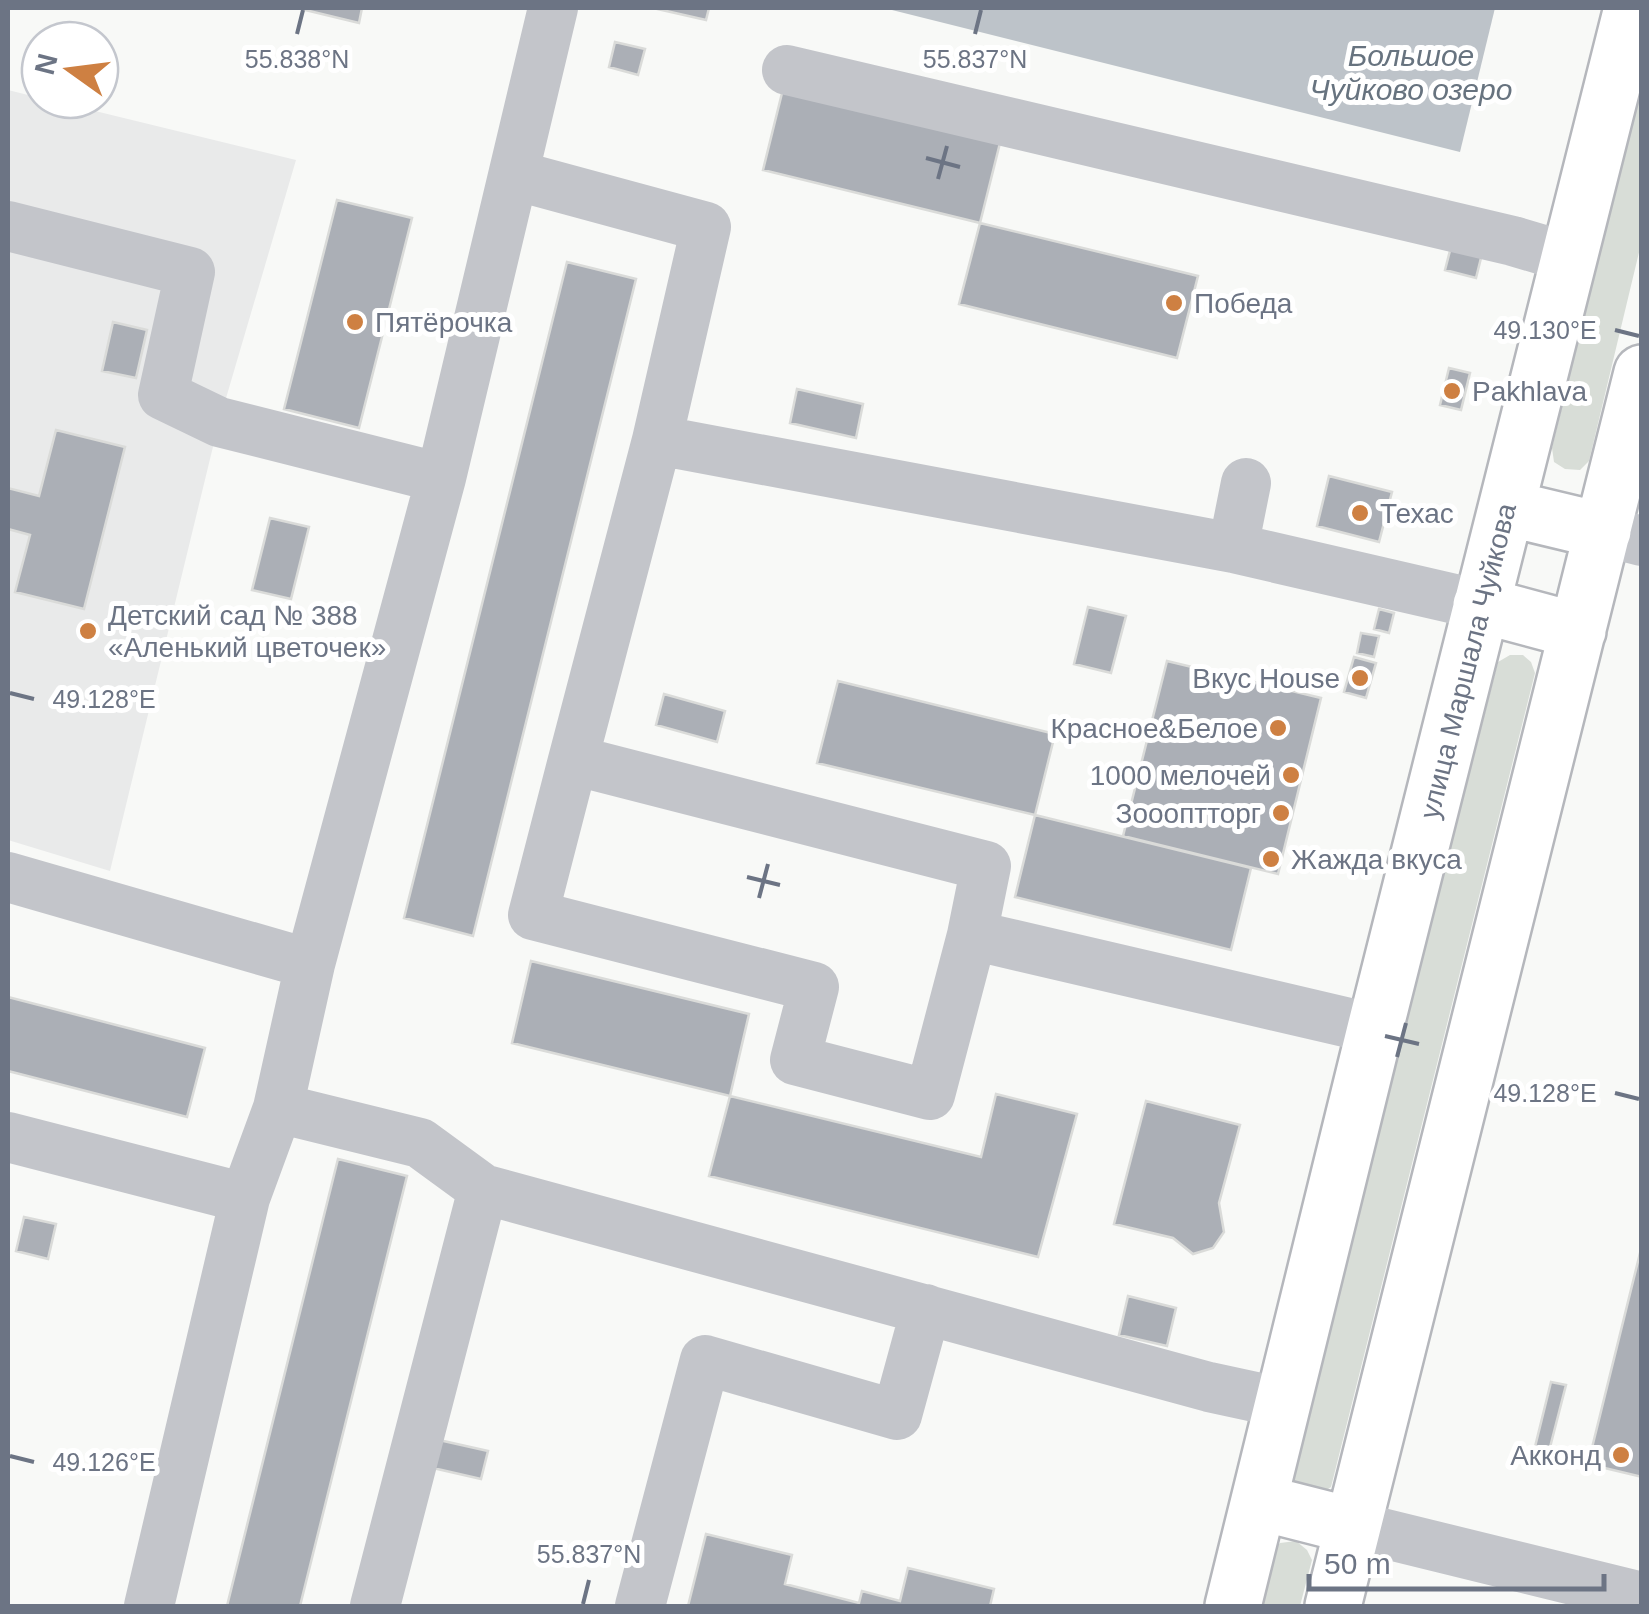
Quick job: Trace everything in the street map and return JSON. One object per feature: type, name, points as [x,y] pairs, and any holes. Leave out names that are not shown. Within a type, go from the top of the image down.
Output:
[{"type":"main road","name":"улица Маршала Чуйкова","points":[[1233,1606],[1632,8]]},
{"type":"main road","points":[[1333,1606],[1578,631],[1622,536],[1642,373]]},
{"type":"main road","points":[[1507,508],[1622,536]]},
{"type":"main road","points":[[1481,605],[1578,631]]},
{"type":"main road","points":[[1258,1502],[1353,1526]]},
{"type":"lane","points":[[149,1606],[244,1198],[278,1108],[310,964],[441,478],[553,8]]},
{"type":"lane","points":[[787,70],[1570,258]]},
{"type":"lane","points":[[514,175],[706,227],[657,440],[573,760],[533,915],[814,987],[795,1060],[930,1095],[986,866],[573,760]]},
{"type":"lane","points":[[8,226],[190,272],[163,396],[219,422],[441,478]]},
{"type":"lane","points":[[657,440],[1233,548],[1481,605]]},
{"type":"lane","points":[[1233,548],[1246,484]]},
{"type":"lane","points":[[8,877],[310,964]]},
{"type":"lane","points":[[972,934],[1375,1028]]},
{"type":"lane","points":[[278,1108],[420,1143],[484,1188],[1209,1387],[1283,1403]]},
{"type":"lane","points":[[8,1137],[244,1198]]},
{"type":"lane","points":[[375,1606],[484,1188]]},
{"type":"lane","points":[[640,1606],[705,1360],[898,1414],[926,1310]]},
{"type":"lane","points":[[1353,1526],[1642,1597]]},
{"type":"shaded area","points":[[1641,85],[1641,244],[1589,461],[1580,470],[1565,469],[1554,462],[1552,448]]},
{"type":"shaded area","name":"Детский сад № 388 «Аленький цветочек»","points":[[8,90],[20,93],[20,120],[120,117],[296,160],[219,422],[110,871],[8,840]]},
{"type":"shaded area","points":[[1510,655],[1523,655],[1535,673],[1331,1487],[1319,1495],[1294,1486],[1290,1475],[1498,662]]},
{"type":"shaded area","points":[[1296,1541],[1312,1560],[1300,1606],[1257,1606],[1270,1554],[1280,1543]]},
{"type":"water","name":"Большое Чуйково озеро","points":[[884,8],[1495,8],[1460,152]]},
{"type":"building","points":[[297,8],[362,8],[359,23]]},
{"type":"building","points":[[653,8],[709,8],[706,20]]},
{"type":"building","points":[[615,42],[645,49],[638,75],[609,67]]},
{"type":"building","points":[[783,89],[1000,143],[980,223],[763,170]]},
{"type":"building","points":[[337,200],[412,218],[359,428],[284,409]]},
{"type":"building","points":[[980,223],[1198,276],[1177,358],[959,304]]},
{"type":"building","points":[[1454,235],[1485,242],[1476,278],[1445,270]]},
{"type":"building","points":[[567,262],[636,279],[473,936],[404,918]]},
{"type":"building","points":[[113,322],[147,330],[136,378],[102,371]]},
{"type":"building","points":[[1449,368],[1470,373],[1461,410],[1440,405]]},
{"type":"building","points":[[797,389],[863,404],[856,438],[790,423]]},
{"type":"building","points":[[56,430],[125,447],[84,609],[15,592],[30,535],[8,529],[8,488],[39,496]]},
{"type":"building","points":[[1329,476],[1392,492],[1379,542],[1317,526]]},
{"type":"building","points":[[270,518],[309,527],[291,599],[252,590]]},
{"type":"building","points":[[1088,607],[1126,616],[1111,673],[1074,664]]},
{"type":"building","points":[[1379,609],[1394,613],[1389,633],[1374,629]]},
{"type":"building","points":[[1361,633],[1379,636],[1374,657],[1357,653]]},
{"type":"building","name":"Вкус House","points":[[1354,657],[1376,663],[1366,698],[1344,692]]},
{"type":"building","points":[[1167,661],[1321,698],[1278,874],[1123,836]]},
{"type":"building","points":[[838,681],[1055,734],[1035,815],[817,763]]},
{"type":"building","points":[[664,694],[725,711],[717,742],[656,725]]},
{"type":"building","points":[[1035,815],[1251,868],[1231,950],[1015,897]]},
{"type":"building","points":[[531,961],[749,1014],[730,1096],[512,1043]]},
{"type":"building","points":[[8,997],[205,1048],[187,1117],[8,1071]]},
{"type":"building","points":[[996,1094],[1077,1114],[1038,1257],[709,1176],[730,1096],[981,1157]]},
{"type":"building","points":[[1146,1101],[1240,1125],[1219,1203],[1224,1232],[1213,1248],[1193,1254],[1173,1238],[1114,1224]]},
{"type":"building","points":[[338,1159],[407,1176],[300,1606],[227,1606]]},
{"type":"building","points":[[24,1217],[56,1224],[48,1259],[16,1251]]},
{"type":"building","points":[[1642,1245],[1642,1477],[1588,1464]]},
{"type":"building","points":[[1128,1296],[1176,1308],[1167,1346],[1119,1335]]},
{"type":"building","points":[[1551,1382],[1566,1385],[1547,1459],[1533,1455]]},
{"type":"building","points":[[439,1440],[488,1451],[481,1479],[433,1468]]},
{"type":"building","points":[[706,1534],[792,1555],[785,1584],[859,1603],[862,1591],[900,1601],[908,1568],[994,1589],[990,1606],[688,1606]]},
{"type":"place","name":"Победа","points":[[1174,303]]},
{"type":"place","name":"Пятёрочка","points":[[355,322]]},
{"type":"place","name":"Pakhlava","points":[[1452,391]]},
{"type":"place","name":"Техас","points":[[1360,513]]},
{"type":"place","name":"Детский сад № 388 «Аленький цветочек»","points":[[88,631]]},
{"type":"place","name":"Вкус House","points":[[1360,678]]},
{"type":"place","name":"Красное&Белое","points":[[1278,728]]},
{"type":"place","name":"1000 мелочей","points":[[1291,775]]},
{"type":"place","name":"Зоооптторг","points":[[1281,813]]},
{"type":"place","name":"Жажда вкуса","points":[[1271,859]]},
{"type":"place","name":"Акконд","points":[[1621,1455]]}]
